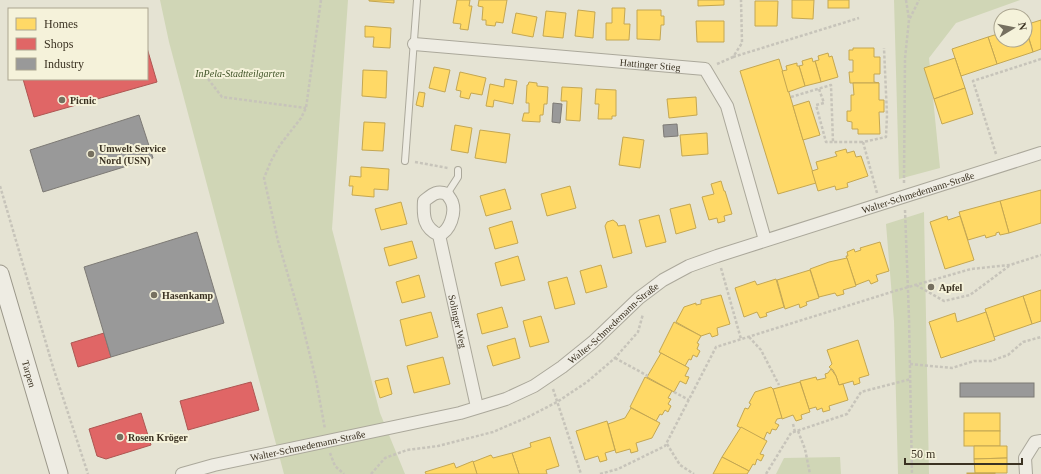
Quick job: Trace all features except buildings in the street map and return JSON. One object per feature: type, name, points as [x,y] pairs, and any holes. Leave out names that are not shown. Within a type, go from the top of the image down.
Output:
[{"type":"street","name":"Hattinger Stieg","points":[[414,44],[705,69]]},
{"type":"street","points":[[705,69],[727,106],[765,240]]},
{"type":"street","name":"Walter-Schmedemann-Straße","points":[[182,474],[214,464],[460,413],[514,396],[549,377],[582,351],[639,298],[663,280],[689,266],[765,240],[880,205],[904,200],[1041,153]]},
{"type":"street","points":[[437,192],[447,194],[452,201],[453,212],[450,224],[444,233],[439,235],[429,229],[424,215],[424,201],[432,194],[437,192]]},
{"type":"street","name":"Solinger Weg","points":[[439,235],[477,407]]},
{"type":"street","name":"Tarpen","points":[[0,274],[59,474]]},
{"type":"street","points":[[1026,474],[1025,458],[1035,442],[1041,441]]},
{"type":"lane","points":[[405,161],[417,0]]},
{"type":"lane","points":[[447,194],[458,177],[458,170]]},
{"type":"path","points":[[321,0],[306,108],[301,118],[280,145],[264,178],[278,241],[316,380],[330,454],[335,466],[344,474]]},
{"type":"path","points":[[733,57],[742,43],[741,0]]},
{"type":"path","points":[[906,0],[909,20],[905,58],[904,200],[911,379],[912,474]]},
{"type":"path","points":[[909,20],[919,0]]},
{"type":"path","points":[[705,69],[733,57],[858,18]]},
{"type":"path","points":[[818,89],[824,103],[816,105],[826,142],[864,142],[886,137],[887,115],[884,48]]},
{"type":"path","points":[[1000,166],[973,81],[1041,59]]},
{"type":"path","points":[[205,75],[222,96],[306,108]]},
{"type":"path","points":[[791,97],[831,85],[833,142]]},
{"type":"path","points":[[864,142],[880,205]]},
{"type":"path","points":[[405,161],[458,170]]},
{"type":"path","points":[[0,186],[49,352],[88,474]]},
{"type":"path","points":[[600,474],[618,469],[665,446],[716,347],[908,287],[971,269],[1010,266],[1041,255]]},
{"type":"path","points":[[717,256],[741,339]]},
{"type":"path","points":[[916,285],[944,301],[970,295],[1010,266]]},
{"type":"path","points":[[749,336],[761,350],[779,385]]},
{"type":"path","points":[[910,364],[952,368],[974,361],[991,361],[1008,355],[1023,342],[1041,337]]},
{"type":"path","points":[[615,358],[648,376]]},
{"type":"path","points":[[549,377],[581,474]]},
{"type":"path","points":[[766,474],[791,433],[847,414],[861,392],[911,379]]},
{"type":"path","points":[[674,392],[689,400]]},
{"type":"path","points":[[793,424],[805,449],[810,474]]},
{"type":"path","points":[[666,444],[680,465],[694,474]]},
{"type":"green space","name":"InPela-Stadtteilgarten","points":[[160,0],[348,0],[332,229],[380,413],[405,474],[284,474],[169,42]]},
{"type":"green space","points":[[894,0],[1020,0],[998,8],[993,8],[993,10],[956,23],[929,58],[940,168],[899,179]]},
{"type":"green space","points":[[924,212],[929,474],[898,474],[894,321],[886,224]]},
{"type":"green space","points":[[840,457],[841,474],[776,474],[784,458]]},
{"type":"place","name":"Picnic","points":[[62,100]]},
{"type":"place","name":"Umwelt Service Nord (USN)","points":[[91,154]]},
{"type":"place","name":"Apfel","points":[[931,287]]},
{"type":"place","name":"Hasenkamp","points":[[154,295]]},
{"type":"place","name":"Rosen Kröger","points":[[120,437]]}]
